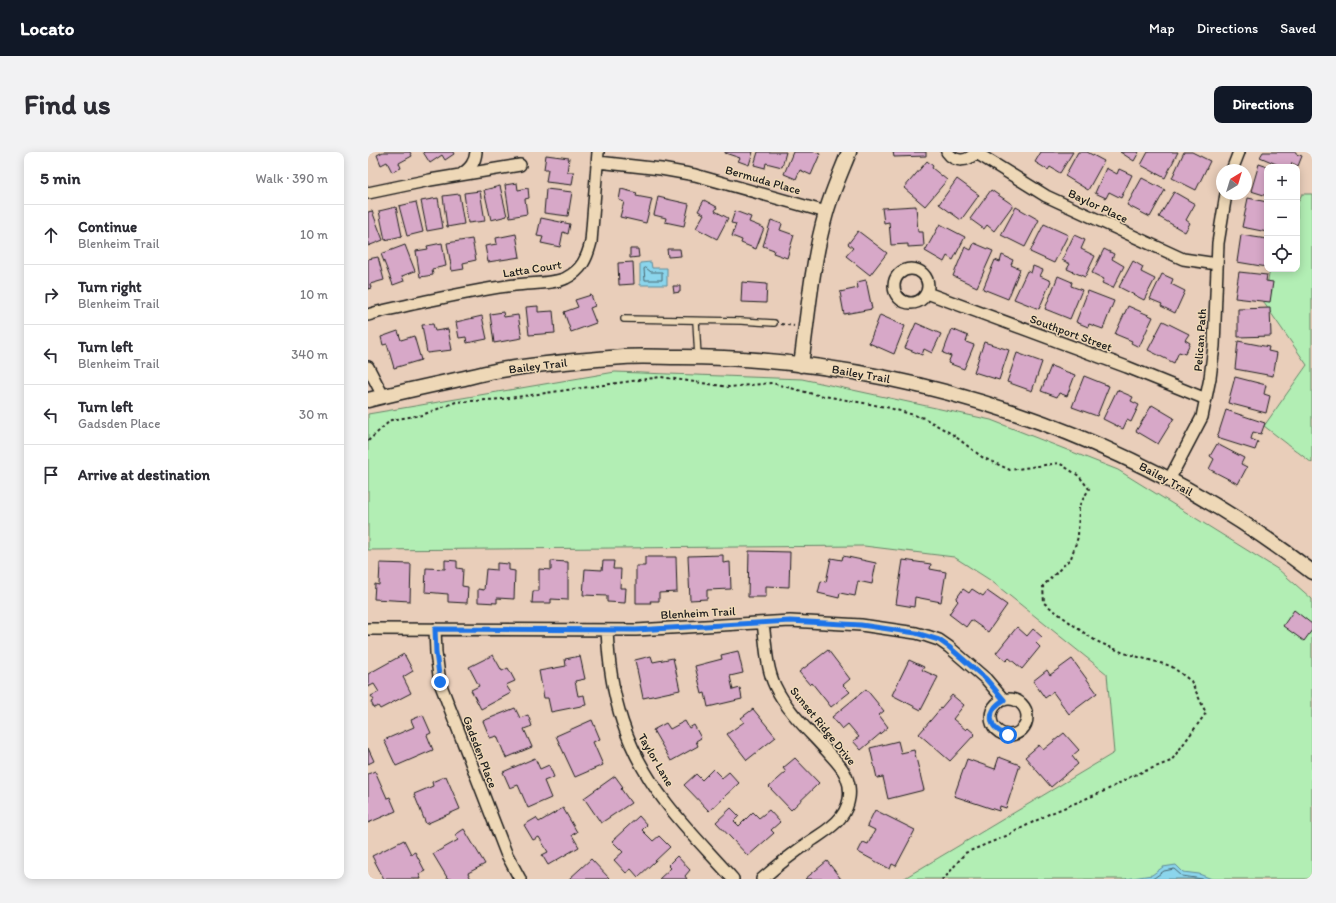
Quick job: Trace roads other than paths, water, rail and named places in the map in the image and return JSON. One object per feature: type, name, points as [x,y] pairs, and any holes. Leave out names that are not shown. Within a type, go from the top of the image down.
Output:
[{"type":"street","points":[[461,174],[469,169],[476,158],[476,152]]},
{"type":"street","points":[[801,365],[813,275],[826,212],[849,152]]},
{"type":"street","name":"Baylor Place","points":[[947,152],[953,158],[963,160],[968,159],[976,152],[1046,196],[1103,223],[1183,259],[1217,264]]},
{"type":"street","points":[[1234,164],[1239,152]]},
{"type":"street","name":"Bermuda Place","points":[[598,157],[695,175],[826,212]]},
{"type":"street","name":"Latta Court","points":[[368,315],[465,293],[565,279],[574,273],[583,265],[591,242],[598,157]]},
{"type":"street","points":[[368,193],[461,174],[520,165]]},
{"type":"street","name":"Pelican Path","points":[[1169,480],[1202,417],[1206,399],[1214,346],[1218,243],[1225,200]]},
{"type":"street","name":"Southport Street","points":[[927,293],[1127,367],[1206,399]]},
{"type":"street","name":"Bailey Trail","points":[[368,400],[493,371],[626,357],[698,357],[772,361],[828,368],[886,378],[940,390],[992,405],[1044,423],[1106,449],[1169,480],[1207,501],[1247,525],[1312,572]]},
{"type":"street","points":[[368,367],[382,396]]},
{"type":"street","name":"Blenheim Trail","points":[[368,629],[636,630],[790,621],[854,624],[927,636],[939,640],[958,654],[986,679],[1004,700]]},
{"type":"street","name":"Sunset Ridge Drive","points":[[762,879],[800,848],[834,824],[847,808],[850,793],[846,776],[840,766],[796,718],[774,685],[766,652],[763,623]]},
{"type":"street","name":"Gadsden Place","points":[[435,629],[436,653],[440,682],[506,853],[520,879]]},
{"type":"street","name":"Taylor Lane","points":[[608,630],[611,673],[617,706],[626,734],[638,760],[667,805],[733,879]]},
{"type":"lane","points":[[624,319],[774,323]]},
{"type":"lane","points":[[696,321],[698,357]]},
{"type":"water","points":[[651,262],[652,268],[667,268],[667,285],[640,285],[640,263]]},
{"type":"water","points":[[1176,865],[1183,872],[1199,874],[1212,879],[1126,879],[1152,875],[1163,867]]}]
